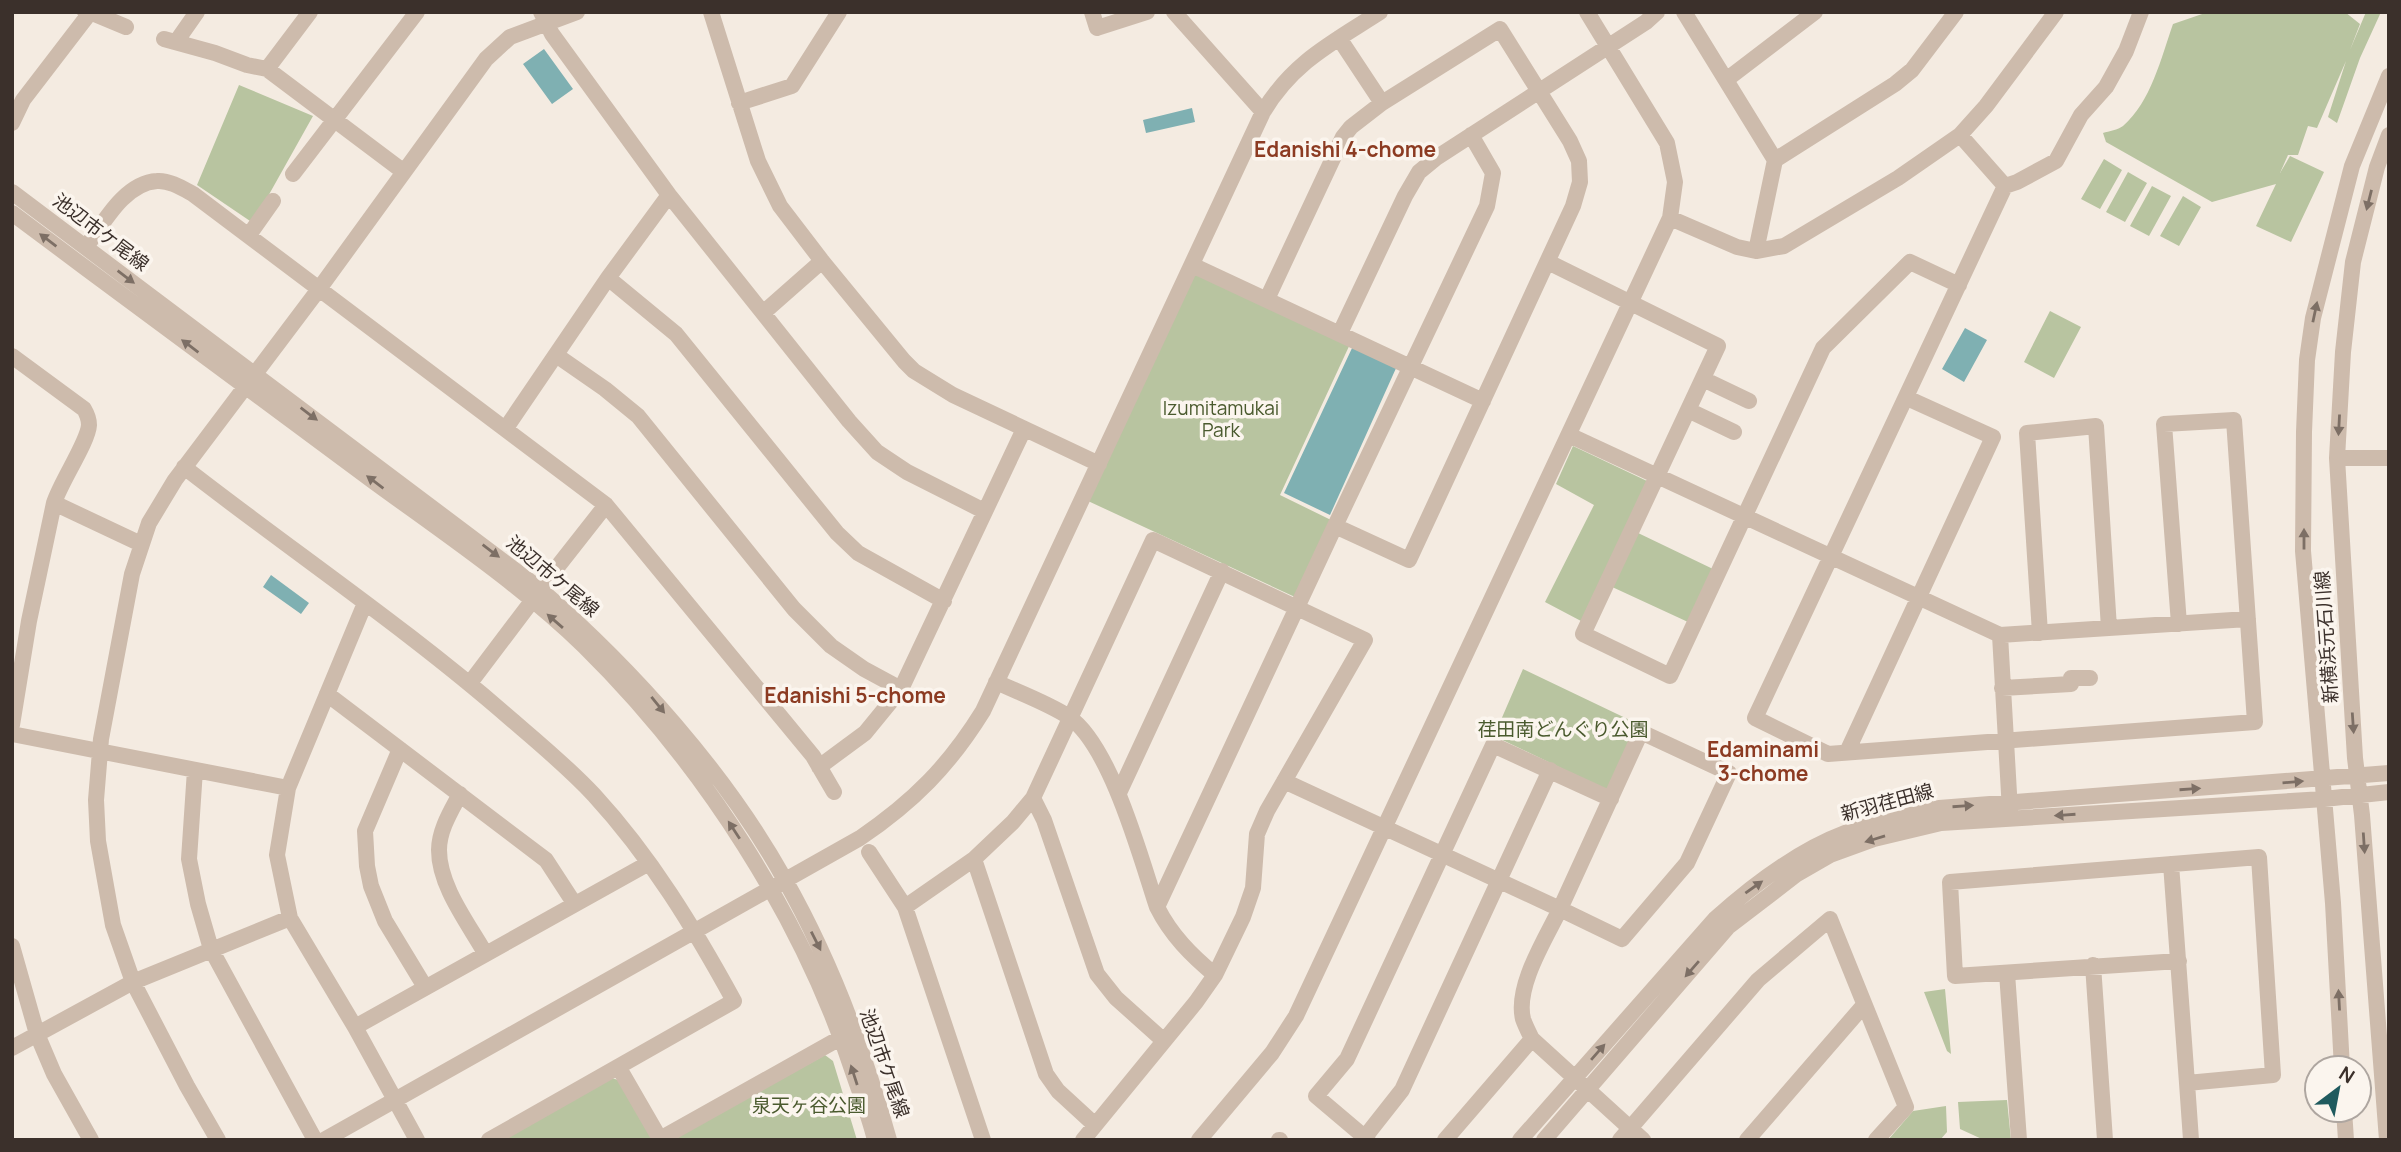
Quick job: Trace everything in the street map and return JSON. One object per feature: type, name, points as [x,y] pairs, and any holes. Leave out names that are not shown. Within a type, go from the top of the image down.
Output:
[{"type":"street","points":[[197,12],[170,41],[267,69],[404,172]]},
{"type":"street","points":[[267,69],[310,12]]},
{"type":"street","points":[[293,174],[417,12]]},
{"type":"street","points":[[218,1140],[133,982],[113,925],[98,841],[96,800],[100,751],[132,574],[141,544],[160,504],[184,467],[319,289],[486,59],[510,37],[544,18],[577,12]]},
{"type":"street","points":[[711,12],[758,161],[780,206],[914,371],[953,395],[1099,464]]},
{"type":"street","points":[[739,103],[792,86],[839,12]]},
{"type":"street","points":[[1092,12],[1097,28],[1147,12]]},
{"type":"street","points":[[1174,12],[1263,112]]},
{"type":"street","points":[[324,1140],[860,838],[912,800],[933,779],[967,737],[983,711],[1263,112],[1291,73],[1380,12]]},
{"type":"street","points":[[1199,1140],[1264,1063],[1296,1016],[1670,218],[1675,182],[1667,143],[1587,12]]},
{"type":"street","points":[[1340,333],[1419,172],[1537,90],[1646,22],[1657,12]]},
{"type":"street","points":[[1684,12],[1775,160],[1756,251]]},
{"type":"street","points":[[1726,80],[1815,12]]},
{"type":"street","points":[[1775,160],[1904,77],[1919,62],[1956,12]]},
{"type":"street","points":[[1670,218],[1737,247],[1756,251],[1784,246],[1898,178],[1960,135],[1986,106],[2056,12]]},
{"type":"street","points":[[2141,12],[2126,51],[2106,87],[2081,114],[2056,161],[2005,186],[1755,719],[1828,754],[2255,722],[2234,420],[2164,424],[2179,624]]},
{"type":"street","points":[[12,123],[23,100],[88,13],[126,27]]},
{"type":"street","points":[[544,18],[552,34],[669,195],[849,421],[877,452],[907,472],[984,511]]},
{"type":"street","points":[[1267,299],[1343,138],[1351,127],[1382,103],[1500,29],[1570,141],[1579,161],[1580,182],[1573,206],[1409,560],[1335,526]]},
{"type":"street","points":[[1339,38],[1382,103]]},
{"type":"street","name":"新横浜元石川線","points":[[2341,1054],[2324,799],[2303,551],[2307,360],[2316,306],[2352,166],[2389,76]]},
{"type":"street","points":[[1157,907],[1487,206],[1493,173],[1471,135]]},
{"type":"street","points":[[1960,135],[2005,186]]},
{"type":"street","name":"新横浜元石川線","points":[[2387,1140],[2357,775],[2337,458],[2343,352],[2353,262],[2389,135]]},
{"type":"street","points":[[86,247],[126,196],[140,184],[159,180],[193,194],[249,234],[606,505],[813,755],[834,792]]},
{"type":"street","name":"池辺市ケ尾線","points":[[12,192],[86,247],[250,380]]},
{"type":"street","points":[[506,428],[608,278],[669,195]]},
{"type":"street","points":[[249,234],[273,201]]},
{"type":"street","name":"池辺市ケ尾線","points":[[12,213],[250,380],[536,595],[583,626],[649,694],[720,782],[827,963],[876,1094],[888,1140]]},
{"type":"street","points":[[763,313],[822,261]]},
{"type":"street","points":[[1548,262],[1718,346],[1583,634],[1670,676],[1822,348],[1910,262],[1959,285]]},
{"type":"street","points":[[1192,265],[1483,401]]},
{"type":"street","points":[[608,278],[677,334],[844,540],[858,553],[943,601]]},
{"type":"street","points":[[556,355],[638,416],[794,609],[831,646],[864,669],[901,689]]},
{"type":"street","points":[[12,356],[84,409],[90,421],[88,433],[60,485],[54,503],[29,621],[12,725]]},
{"type":"street","points":[[1703,379],[1749,401]]},
{"type":"street","points":[[1847,752],[1993,437],[1907,398]]},
{"type":"street","points":[[1688,410],[1734,432]]},
{"type":"street","points":[[2040,633],[2027,433],[2096,426],[2109,628]]},
{"type":"street","points":[[819,767],[865,733],[901,689],[1024,429]]},
{"type":"street","points":[[1569,435],[2000,635],[2248,619]]},
{"type":"street","points":[[2337,458],[2389,457]]},
{"type":"street","points":[[184,467],[470,683],[595,795],[649,863],[695,930],[734,1001],[489,1140]]},
{"type":"street","points":[[54,503],[141,544]]},
{"type":"street","points":[[470,683],[606,505]]},
{"type":"street","points":[[905,907],[974,859],[1013,822],[1033,798],[1153,540],[1365,640],[1267,811],[1257,834],[1253,888],[1215,975],[1083,1140]]},
{"type":"street","points":[[1119,793],[1222,572]]},
{"type":"street","points":[[365,603],[288,789],[277,855],[290,918],[355,1027],[417,1140]]},
{"type":"street","points":[[12,617],[29,621]]},
{"type":"street","points":[[2000,635],[2010,811]]},
{"type":"street","points":[[2002,688],[2071,684],[2071,678],[2090,677]]},
{"type":"street","points":[[996,682],[1071,718],[1093,744],[1119,793],[1157,907],[1165,923],[1180,943],[1215,975]]},
{"type":"street","points":[[327,694],[546,860],[574,903]]},
{"type":"street","points":[[1284,781],[1499,879],[1560,909],[1622,939],[1687,863],[1729,773],[1642,732],[1560,909],[1525,983],[1523,1019],[1532,1039],[1587,1090],[1625,1134],[1643,1140]]},
{"type":"street","points":[[12,734],[288,789]]},
{"type":"street","points":[[1550,770],[1402,1090],[1366,1138],[1316,1096],[1347,1059],[1493,745],[1550,770],[1611,799]]},
{"type":"street","points":[[400,749],[365,831],[367,866],[371,886],[385,920],[425,987]]},
{"type":"street","points":[[195,770],[189,859],[211,949],[315,1140]]},
{"type":"street","name":"新羽荏田線","points":[[1544,1140],[1728,927],[1797,874],[1830,855],[1893,834],[2010,811],[2389,773]]},
{"type":"street","name":"新羽荏田線","points":[[1520,1140],[1715,919],[1740,896],[1812,848],[1844,834],[1892,818],[1940,808],[2010,811],[2324,799],[2389,792]]},
{"type":"street","points":[[460,794],[442,831],[439,850],[445,882],[485,953]]},
{"type":"street","points":[[1033,798],[1044,820],[1097,974],[1116,998],[1164,1041]]},
{"type":"street","points":[[869,852],[905,907],[983,1140]]},
{"type":"street","points":[[2179,961],[1955,976],[1951,882],[2259,857],[2273,1075],[2187,1083]]},
{"type":"street","points":[[974,859],[1046,1074],[1058,1091],[1095,1125]]},
{"type":"street","points":[[355,1027],[649,863]]},
{"type":"street","points":[[2171,864],[2191,1140]]},
{"type":"street","name":"池辺市ケ尾線","points":[[778,884],[842,1037],[874,1140]]},
{"type":"street","points":[[12,1048],[133,982],[290,918]]},
{"type":"street","points":[[1625,1134],[1758,980],[1830,919],[1906,1107],[1876,1140]]},
{"type":"street","points":[[12,946],[37,1034],[54,1074],[91,1140]]},
{"type":"street","points":[[2093,965],[2105,1140]]},
{"type":"street","points":[[2007,974],[2019,1140]]},
{"type":"street","points":[[1747,1140],[1864,1005]]},
{"type":"street","points":[[619,1068],[660,1139],[842,1037]]},
{"type":"street","points":[[1445,1140],[1532,1039]]},
{"type":"green space","points":[[2208,12],[2345,12],[2360,24],[2350,50],[2366,12],[2381,12],[2360,58],[2337,123],[2328,117],[2346,61],[2317,128],[2308,126],[2298,155],[2288,155],[2280,173],[2290,156],[2324,172],[2291,242],[2256,226],[2276,184],[2212,202],[2106,142],[2103,133],[2123,126],[2141,105],[2154,79],[2173,24]]},
{"type":"green space","points":[[239,85],[313,116],[253,223],[197,185]]},
{"type":"green space","points":[[2104,159],[2122,170],[2100,209],[2081,199]]},
{"type":"green space","points":[[2128,172],[2147,183],[2125,222],[2106,212]]},
{"type":"green space","points":[[2152,186],[2171,196],[2149,236],[2130,226]]},
{"type":"green space","points":[[2183,196],[2201,207],[2179,246],[2160,236]]},
{"type":"green space","name":"Izumitamukai Park","points":[[1195,271],[1351,342],[1280,495],[1331,520],[1295,597],[1088,501]]},
{"type":"green space","points":[[2050,311],[2081,327],[2054,378],[2024,362]]},
{"type":"green space","points":[[1573,446],[1647,481],[1581,621],[1545,602],[1594,505],[1556,484]]},
{"type":"green space","points":[[1636,532],[1713,569],[1688,622],[1610,586]]},
{"type":"green space","name":"荏田南どんぐり公園","points":[[1523,669],[1638,724],[1607,790],[1494,736]]},
{"type":"green space","points":[[1945,989],[1951,1054],[1947,1051],[1924,992]]},
{"type":"green space","name":"泉天ヶ谷公園","points":[[825,1055],[833,1061],[857,1140],[672,1140]]},
{"type":"green space","points":[[612,1078],[618,1080],[653,1140],[503,1140]]},
{"type":"green space","points":[[2007,1100],[2011,1140],[1984,1140],[1960,1129],[1958,1102]]},
{"type":"green space","points":[[1946,1106],[1947,1132],[1940,1140],[1888,1140],[1913,1111]]},
{"type":"water","points":[[544,49],[573,89],[552,104],[523,64]]},
{"type":"water","points":[[1192,108],[1195,122],[1146,133],[1143,120]]},
{"type":"water","points":[[1965,328],[1987,340],[1964,382],[1942,369]]},
{"type":"water","points":[[1353,346],[1397,366],[1330,515],[1284,493]]},
{"type":"water","points":[[271,575],[309,603],[301,614],[263,587]]},
{"type":"district","name":"Edanishi 4-chome","points":[[1345,150]]},
{"type":"district","name":"Edanishi 5-chome","points":[[855,696]]},
{"type":"district","name":"Edaminami 3-chome","points":[[1763,762]]}]
